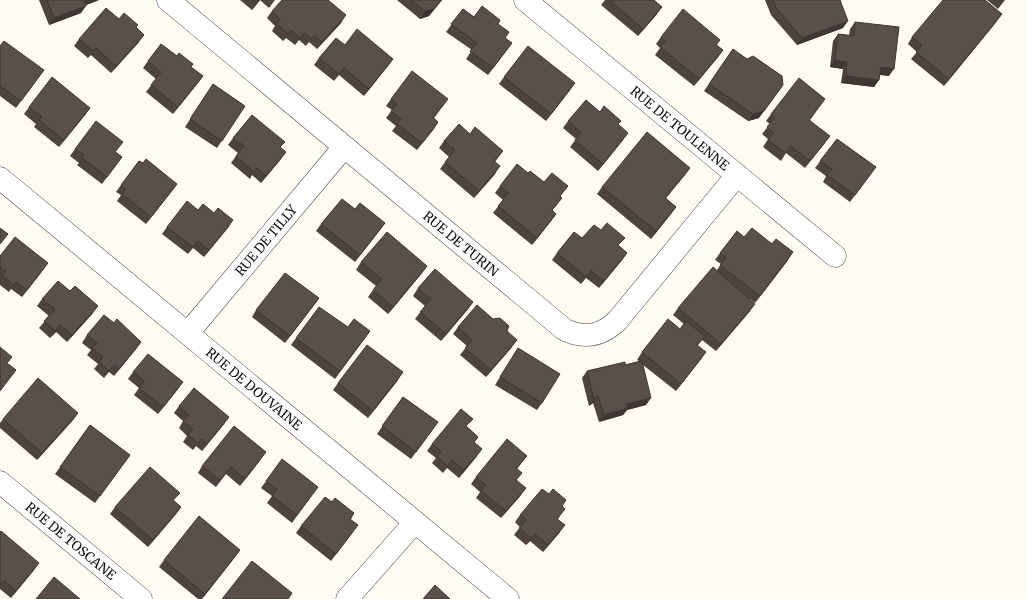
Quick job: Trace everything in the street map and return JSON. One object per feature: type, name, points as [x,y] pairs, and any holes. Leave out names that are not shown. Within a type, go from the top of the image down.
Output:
[{"type":"street","name":"RUE DE TURIN","points":[[168,0],[565,330],[583,336],[593,336],[603,332],[617,321],[737,175]]},
{"type":"street","name":"RUE DE TOULENNE","points":[[525,0],[835,256]]},
{"type":"street","name":"RUE DE TILLY","points":[[188,333],[344,147]]},
{"type":"street","name":"RUE DE DOUVAINE","points":[[0,178],[508,599]]},
{"type":"street","name":"RUE DE TOSCANE","points":[[0,482],[141,599]]},
{"type":"street","points":[[347,599],[415,522]]},
{"type":"building","points":[[47,0],[86,0],[84,1],[86,6],[54,18]]},
{"type":"building","points":[[282,0],[328,0],[346,15],[322,42],[314,35],[311,39],[304,33],[300,38],[291,30],[288,34],[277,24],[280,19],[272,11]]},
{"type":"building","points":[[411,0],[441,0],[434,9],[425,11]]},
{"type":"building","points":[[609,0],[654,0],[662,7],[643,29]]},
{"type":"building","points":[[773,0],[840,0],[848,21],[802,38],[776,8]]},
{"type":"building","points":[[943,0],[985,0],[1002,14],[949,79],[916,52],[922,45],[912,37]]},
{"type":"building","points":[[482,6],[500,20],[498,24],[509,32],[505,38],[512,43],[493,68],[470,51],[477,43],[451,24],[463,9],[474,17]]},
{"type":"building","points":[[106,8],[119,19],[124,13],[138,25],[136,27],[144,35],[116,66],[96,48],[93,51],[79,39]]},
{"type":"building","points":[[683,9],[720,40],[716,45],[723,50],[699,79],[660,47],[665,41],[661,37]]},
{"type":"building","points":[[855,22],[899,27],[894,69],[881,67],[879,80],[846,76],[847,62],[835,60],[838,34],[854,36]]},
{"type":"building","points":[[357,29],[393,59],[369,89],[344,68],[339,74],[319,58],[336,38],[345,45]]},
{"type":"building","points":[[4,41],[44,70],[21,101],[0,86],[0,46]]},
{"type":"building","points":[[161,44],[177,56],[179,53],[193,64],[191,67],[203,76],[178,107],[151,85],[161,72],[148,61]]},
{"type":"building","points":[[528,46],[575,83],[551,114],[504,77]]},
{"type":"building","points":[[733,49],[747,59],[753,56],[782,76],[783,85],[764,111],[753,114],[709,84]]},
{"type":"building","points":[[412,71],[448,99],[433,118],[438,122],[422,143],[397,124],[401,119],[391,111],[397,104],[391,99]]},
{"type":"building","points":[[52,77],[90,108],[64,140],[39,120],[42,117],[29,107]]},
{"type":"building","points":[[799,78],[825,99],[809,120],[830,136],[810,161],[791,146],[786,153],[768,140],[774,133],[767,127],[775,117],[771,114]]},
{"type":"building","points":[[213,84],[245,106],[222,141],[190,119]]},
{"type":"building","points":[[586,100],[600,112],[604,106],[621,121],[618,124],[628,133],[603,164],[575,140],[581,133],[568,121]]},
{"type":"building","points":[[252,115],[285,142],[280,147],[286,152],[266,176],[257,168],[254,172],[236,156],[244,146],[233,138]]},
{"type":"building","points":[[96,121],[123,142],[115,152],[122,157],[107,177],[82,158],[84,155],[75,149]]},
{"type":"building","points":[[459,124],[470,134],[475,127],[503,151],[494,161],[500,166],[479,191],[445,162],[455,150],[444,141]]},
{"type":"building","points":[[647,132],[690,168],[665,198],[676,207],[656,231],[602,187]]},
{"type":"building","points":[[837,139],[876,167],[855,195],[827,175],[832,169],[820,161]]},
{"type":"building","points":[[146,159],[177,184],[151,217],[122,194],[126,189],[121,185],[139,161],[143,163]]},
{"type":"building","points":[[517,164],[528,173],[530,171],[544,182],[552,173],[568,186],[560,196],[562,198],[552,210],[556,214],[537,238],[498,206],[509,193],[500,186]]},
{"type":"building","points":[[342,199],[355,209],[360,203],[385,223],[360,255],[321,224]]},
{"type":"building","points":[[187,201],[198,210],[203,204],[214,213],[218,208],[233,220],[209,250],[198,241],[193,247],[167,227]]},
{"type":"building","points":[[607,223],[625,238],[618,245],[627,253],[604,281],[591,271],[586,277],[557,253],[574,232],[582,238],[594,225],[601,230]]},
{"type":"building","points":[[0,228],[8,234],[0,244]]},
{"type":"building","points":[[752,228],[772,244],[776,239],[793,252],[760,296],[720,265],[726,258],[720,253],[737,231],[744,237]]},
{"type":"building","points":[[387,232],[427,266],[393,307],[373,290],[382,279],[361,262]]},
{"type":"building","points":[[15,237],[48,263],[27,290],[16,282],[14,285],[2,276],[6,271],[0,267],[0,256]]},
{"type":"building","points":[[713,267],[755,304],[721,344],[678,308]]},
{"type":"building","points":[[435,269],[473,302],[446,334],[420,312],[431,299],[418,288]]},
{"type":"building","points":[[285,273],[319,298],[290,336],[256,310]]},
{"type":"building","points":[[58,281],[70,291],[75,286],[98,306],[72,335],[60,325],[55,331],[44,321],[55,309],[42,299]]},
{"type":"building","points":[[477,305],[493,319],[500,318],[509,326],[507,331],[517,340],[491,370],[465,348],[472,340],[458,327]]},
{"type":"building","points":[[319,307],[348,327],[354,319],[370,331],[340,371],[296,338]]},
{"type":"building","points":[[104,315],[114,323],[117,319],[141,342],[119,369],[114,365],[109,371],[99,362],[103,357],[92,348],[97,343],[87,335]]},
{"type":"building","points":[[668,319],[680,329],[686,321],[705,336],[697,345],[706,352],[681,384],[642,352]]},
{"type":"building","points":[[367,345],[403,372],[373,411],[338,383]]},
{"type":"building","points":[[0,347],[12,357],[7,363],[16,370],[0,391]]},
{"type":"building","points":[[518,348],[560,374],[542,403],[500,377]]},
{"type":"building","points":[[148,354],[183,382],[163,407],[139,388],[144,381],[133,372]]},
{"type":"building","points":[[642,361],[651,398],[626,404],[628,408],[604,415],[598,396],[594,399],[587,371],[625,362],[625,365]]},
{"type":"building","points":[[38,378],[78,413],[42,453],[3,419]]},
{"type":"building","points":[[194,388],[229,417],[207,444],[201,439],[198,443],[188,435],[193,429],[183,421],[189,415],[179,406]]},
{"type":"building","points":[[403,397],[438,422],[416,452],[382,426]]},
{"type":"building","points":[[461,409],[473,419],[466,426],[478,437],[474,442],[482,449],[464,470],[452,460],[448,466],[443,462],[437,456],[441,451],[432,444]]},
{"type":"building","points":[[90,425],[130,455],[100,496],[60,467]]},
{"type":"building","points":[[234,426],[266,452],[245,479],[231,467],[220,480],[202,466]]},
{"type":"building","points":[[507,439],[527,456],[516,468],[522,473],[516,480],[526,488],[506,511],[481,491],[486,485],[476,477]]},
{"type":"building","points":[[282,459],[318,487],[297,515],[272,496],[277,489],[266,481]]},
{"type":"building","points":[[150,467],[180,493],[173,500],[181,507],[153,540],[115,507]]},
{"type":"building","points":[[542,489],[549,494],[553,489],[566,500],[562,506],[565,509],[557,519],[565,525],[548,545],[535,534],[531,538],[519,528],[526,520],[520,515]]},
{"type":"building","points":[[325,497],[332,502],[335,498],[354,513],[350,519],[358,525],[336,554],[301,526]]},
{"type":"building","points":[[199,516],[240,550],[205,594],[164,560]]},
{"type":"building","points":[[1,531],[39,563],[16,591],[4,581],[0,585]]},
{"type":"building","points":[[252,561],[292,593],[288,599],[222,599]]},
{"type":"building","points":[[54,577],[80,599],[36,599]]},
{"type":"building","points":[[435,585],[450,599],[423,599]]}]
